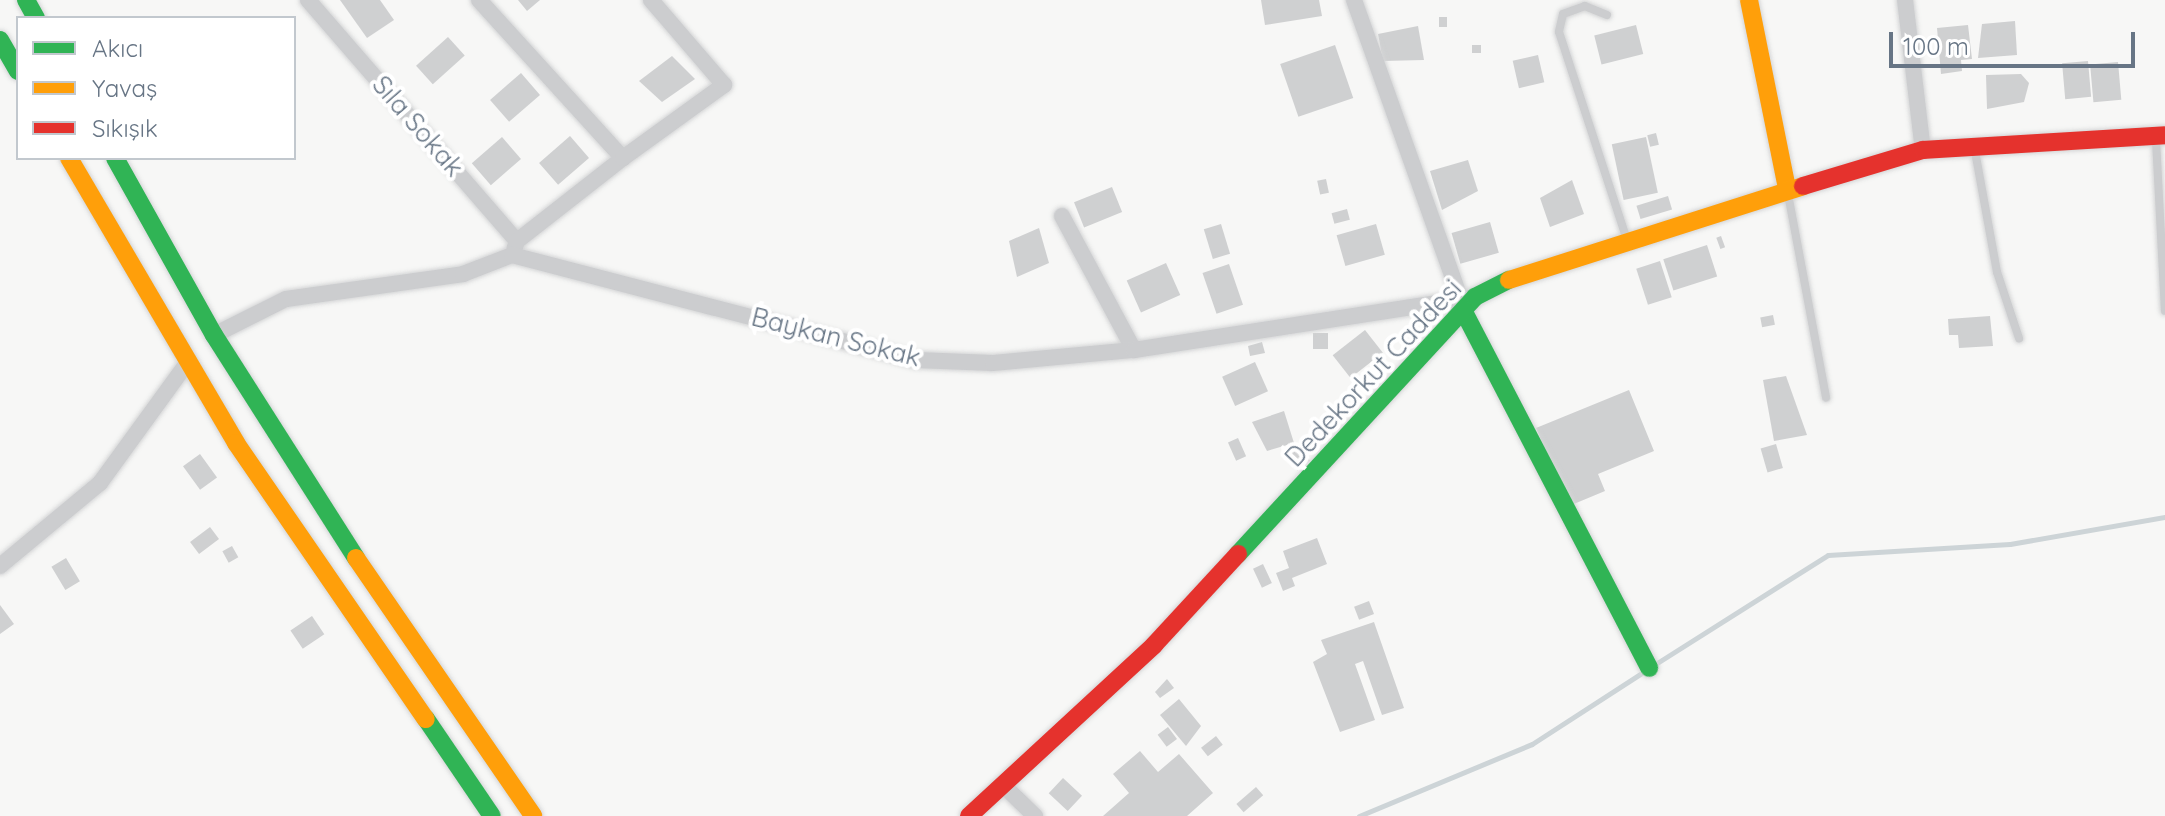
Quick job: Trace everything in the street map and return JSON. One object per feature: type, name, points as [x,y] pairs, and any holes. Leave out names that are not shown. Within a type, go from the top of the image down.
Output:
[{"type":"street","name":"Sıla Sokak","points":[[308,0],[515,248]]},
{"type":"street","points":[[479,0],[623,158]]},
{"type":"street","points":[[214,335],[286,299],[463,274],[515,248],[623,158],[724,85],[651,0]]},
{"type":"street","points":[[1354,0],[1467,303],[1649,668]]},
{"type":"street","points":[[1749,0],[1787,189]]},
{"type":"street","points":[[1905,0],[1923,150]]},
{"type":"street","points":[[0,40],[16,68]]},
{"type":"street","name":"Dedekorkut Caddesi","points":[[969,816],[1005,787],[1154,645],[1467,303],[1537,265],[1923,150],[2160,135]]},
{"type":"street","points":[[70,160],[188,362],[492,816]]},
{"type":"street","points":[[116,160],[214,335],[409,642],[533,816]]},
{"type":"street","points":[[1062,216],[1134,350]]},
{"type":"street","name":"Baykan Sokak","points":[[515,248],[916,360],[993,363],[1134,350],[1467,303]]},
{"type":"street","points":[[0,566],[100,483],[188,362]]},
{"type":"street","points":[[1005,787],[1035,816]]},
{"type":"lane","points":[[1607,15],[1585,6],[1563,14],[1559,32],[1627,240]]},
{"type":"lane","points":[[2160,135],[2165,311]]},
{"type":"lane","points":[[1974,146],[1997,272],[2019,338]]},
{"type":"lane","points":[[1787,189],[1826,397]]},
{"type":"building","points":[[340,0],[380,0],[394,20],[367,38]]},
{"type":"building","points":[[518,0],[540,0],[527,11]]},
{"type":"building","points":[[1261,0],[1319,0],[1322,16],[1265,25]]},
{"type":"building","points":[[1439,17],[1447,17],[1447,27],[1439,27]]},
{"type":"building","points":[[2015,21],[2017,55],[1978,58],[1982,24]]},
{"type":"building","points":[[1636,25],[1643,54],[1602,65],[1594,35]]},
{"type":"building","points":[[1968,25],[1972,59],[1961,60],[1962,71],[1941,74],[1937,28]]},
{"type":"building","points":[[1418,26],[1424,60],[1383,61],[1378,34]]},
{"type":"building","points":[[448,37],[465,56],[433,84],[416,66]]},
{"type":"building","points":[[1335,45],[1353,98],[1298,117],[1280,64]]},
{"type":"building","points":[[1472,45],[1481,45],[1481,53],[1472,53]]},
{"type":"building","points":[[1538,55],[1544,82],[1519,88],[1513,61]]},
{"type":"building","points":[[672,56],[695,79],[662,102],[639,81]]},
{"type":"building","points":[[2088,61],[2091,97],[2065,99],[2062,63]]},
{"type":"building","points":[[2118,62],[2121,100],[2093,102],[2090,64]]},
{"type":"building","points":[[521,73],[540,95],[509,122],[490,100]]},
{"type":"building","points":[[2021,74],[2029,83],[2024,102],[1987,109],[1986,75]]},
{"type":"building","points":[[1656,133],[1659,145],[1650,147],[1647,135]]},
{"type":"building","points":[[570,136],[589,158],[558,185],[539,163]]},
{"type":"building","points":[[502,137],[521,159],[491,185],[472,163]]},
{"type":"building","points":[[1646,137],[1658,193],[1624,200],[1612,144]]},
{"type":"building","points":[[1468,160],[1478,191],[1442,210],[1430,171]]},
{"type":"building","points":[[1326,179],[1329,193],[1320,195],[1317,181]]},
{"type":"building","points":[[1572,180],[1584,214],[1550,227],[1540,198]]},
{"type":"building","points":[[1112,187],[1122,212],[1084,227],[1074,202]]},
{"type":"building","points":[[1668,196],[1672,209],[1641,219],[1636,206]]},
{"type":"building","points":[[1347,209],[1350,220],[1334,224],[1332,213]]},
{"type":"building","points":[[1490,222],[1499,253],[1460,264],[1452,233]]},
{"type":"building","points":[[1221,224],[1230,254],[1213,259],[1204,229]]},
{"type":"building","points":[[1376,224],[1385,255],[1345,266],[1337,235]]},
{"type":"building","points":[[1039,228],[1049,263],[1017,277],[1009,241]]},
{"type":"building","points":[[1721,236],[1725,247],[1720,249],[1716,238]]},
{"type":"building","points":[[1707,245],[1717,276],[1673,291],[1663,259]]},
{"type":"building","points":[[1660,261],[1672,297],[1648,305],[1636,269]]},
{"type":"building","points":[[1166,263],[1180,295],[1141,312],[1127,280]]},
{"type":"building","points":[[1229,264],[1243,305],[1217,314],[1203,273]]},
{"type":"building","points":[[1773,315],[1775,325],[1762,327],[1760,317]]},
{"type":"building","points":[[1990,316],[1993,346],[1959,348],[1958,335],[1949,335],[1948,319]]},
{"type":"building","points":[[1365,330],[1383,353],[1351,378],[1333,355]]},
{"type":"building","points":[[1313,333],[1328,333],[1328,349],[1313,349]]},
{"type":"building","points":[[1262,342],[1265,353],[1250,356],[1248,346]]},
{"type":"building","points":[[1255,362],[1268,391],[1235,406],[1222,377]]},
{"type":"building","points":[[1786,376],[1807,435],[1774,441],[1763,380]]},
{"type":"building","points":[[1629,390],[1654,451],[1598,474],[1605,491],[1569,506],[1536,428]]},
{"type":"building","points":[[1284,411],[1294,443],[1267,451],[1252,422]]},
{"type":"building","points":[[1238,438],[1246,456],[1236,461],[1228,442]]},
{"type":"building","points":[[1776,444],[1783,468],[1768,472],[1761,448]]},
{"type":"building","points":[[1298,446],[1310,461],[1298,471],[1286,456]]},
{"type":"building","points":[[200,454],[217,477],[200,490],[183,466]]},
{"type":"building","points":[[210,527],[219,539],[199,554],[190,542]]},
{"type":"building","points":[[1317,538],[1327,564],[1292,578],[1295,586],[1283,591],[1276,573],[1289,568],[1283,551]]},
{"type":"building","points":[[232,546],[238,557],[229,563],[222,551]]},
{"type":"building","points":[[66,558],[80,581],[65,590],[51,567]]},
{"type":"building","points":[[1263,564],[1272,583],[1262,588],[1253,569]]},
{"type":"building","points":[[1369,601],[1374,614],[1359,620],[1354,607]]},
{"type":"building","points":[[0,605],[14,624],[0,634]]},
{"type":"building","points":[[312,616],[324,634],[303,649],[290,631]]},
{"type":"building","points":[[1374,622],[1404,708],[1382,715],[1363,661],[1355,664],[1375,720],[1340,732],[1313,662],[1327,654],[1321,640]]},
{"type":"building","points":[[1167,679],[1174,688],[1160,698],[1155,692]]},
{"type":"building","points":[[1179,699],[1201,726],[1186,746],[1160,715]]},
{"type":"building","points":[[1168,727],[1177,739],[1167,747],[1158,735]]},
{"type":"building","points":[[1216,736],[1223,745],[1208,756],[1201,748]]},
{"type":"building","points":[[1140,751],[1158,772],[1179,754],[1213,793],[1187,816],[1103,816],[1129,793],[1113,774]]},
{"type":"building","points":[[1063,778],[1082,796],[1068,811],[1049,793]]},
{"type":"building","points":[[1256,787],[1263,795],[1244,812],[1236,804]]},
{"type":"waterway","points":[[1657,663],[1828,555],[2010,544],[2165,517]]},
{"type":"waterway","points":[[1359,816],[1532,744],[1645,671]]},
{"type":"traffic: fast","points":[[26,0],[35,16]]},
{"type":"traffic: fast","points":[[0,40],[16,68]]},
{"type":"traffic: fast","points":[[116,160],[214,335],[356,558]]},
{"type":"traffic: fast","points":[[1238,554],[1475,297],[1509,280]]},
{"type":"traffic: fast","points":[[1465,314],[1649,668]]},
{"type":"traffic: fast","points":[[426,719],[492,816]]},
{"type":"traffic: slow","points":[[1749,0],[1787,189]]},
{"type":"traffic: slow","points":[[70,160],[236,443],[426,719]]},
{"type":"traffic: slow","points":[[1509,280],[1803,186]]},
{"type":"traffic: slow","points":[[356,558],[533,816]]},
{"type":"traffic: jam","points":[[1803,186],[1923,150],[2165,135]]},
{"type":"traffic: jam","points":[[969,816],[1154,645],[1238,554]]}]
